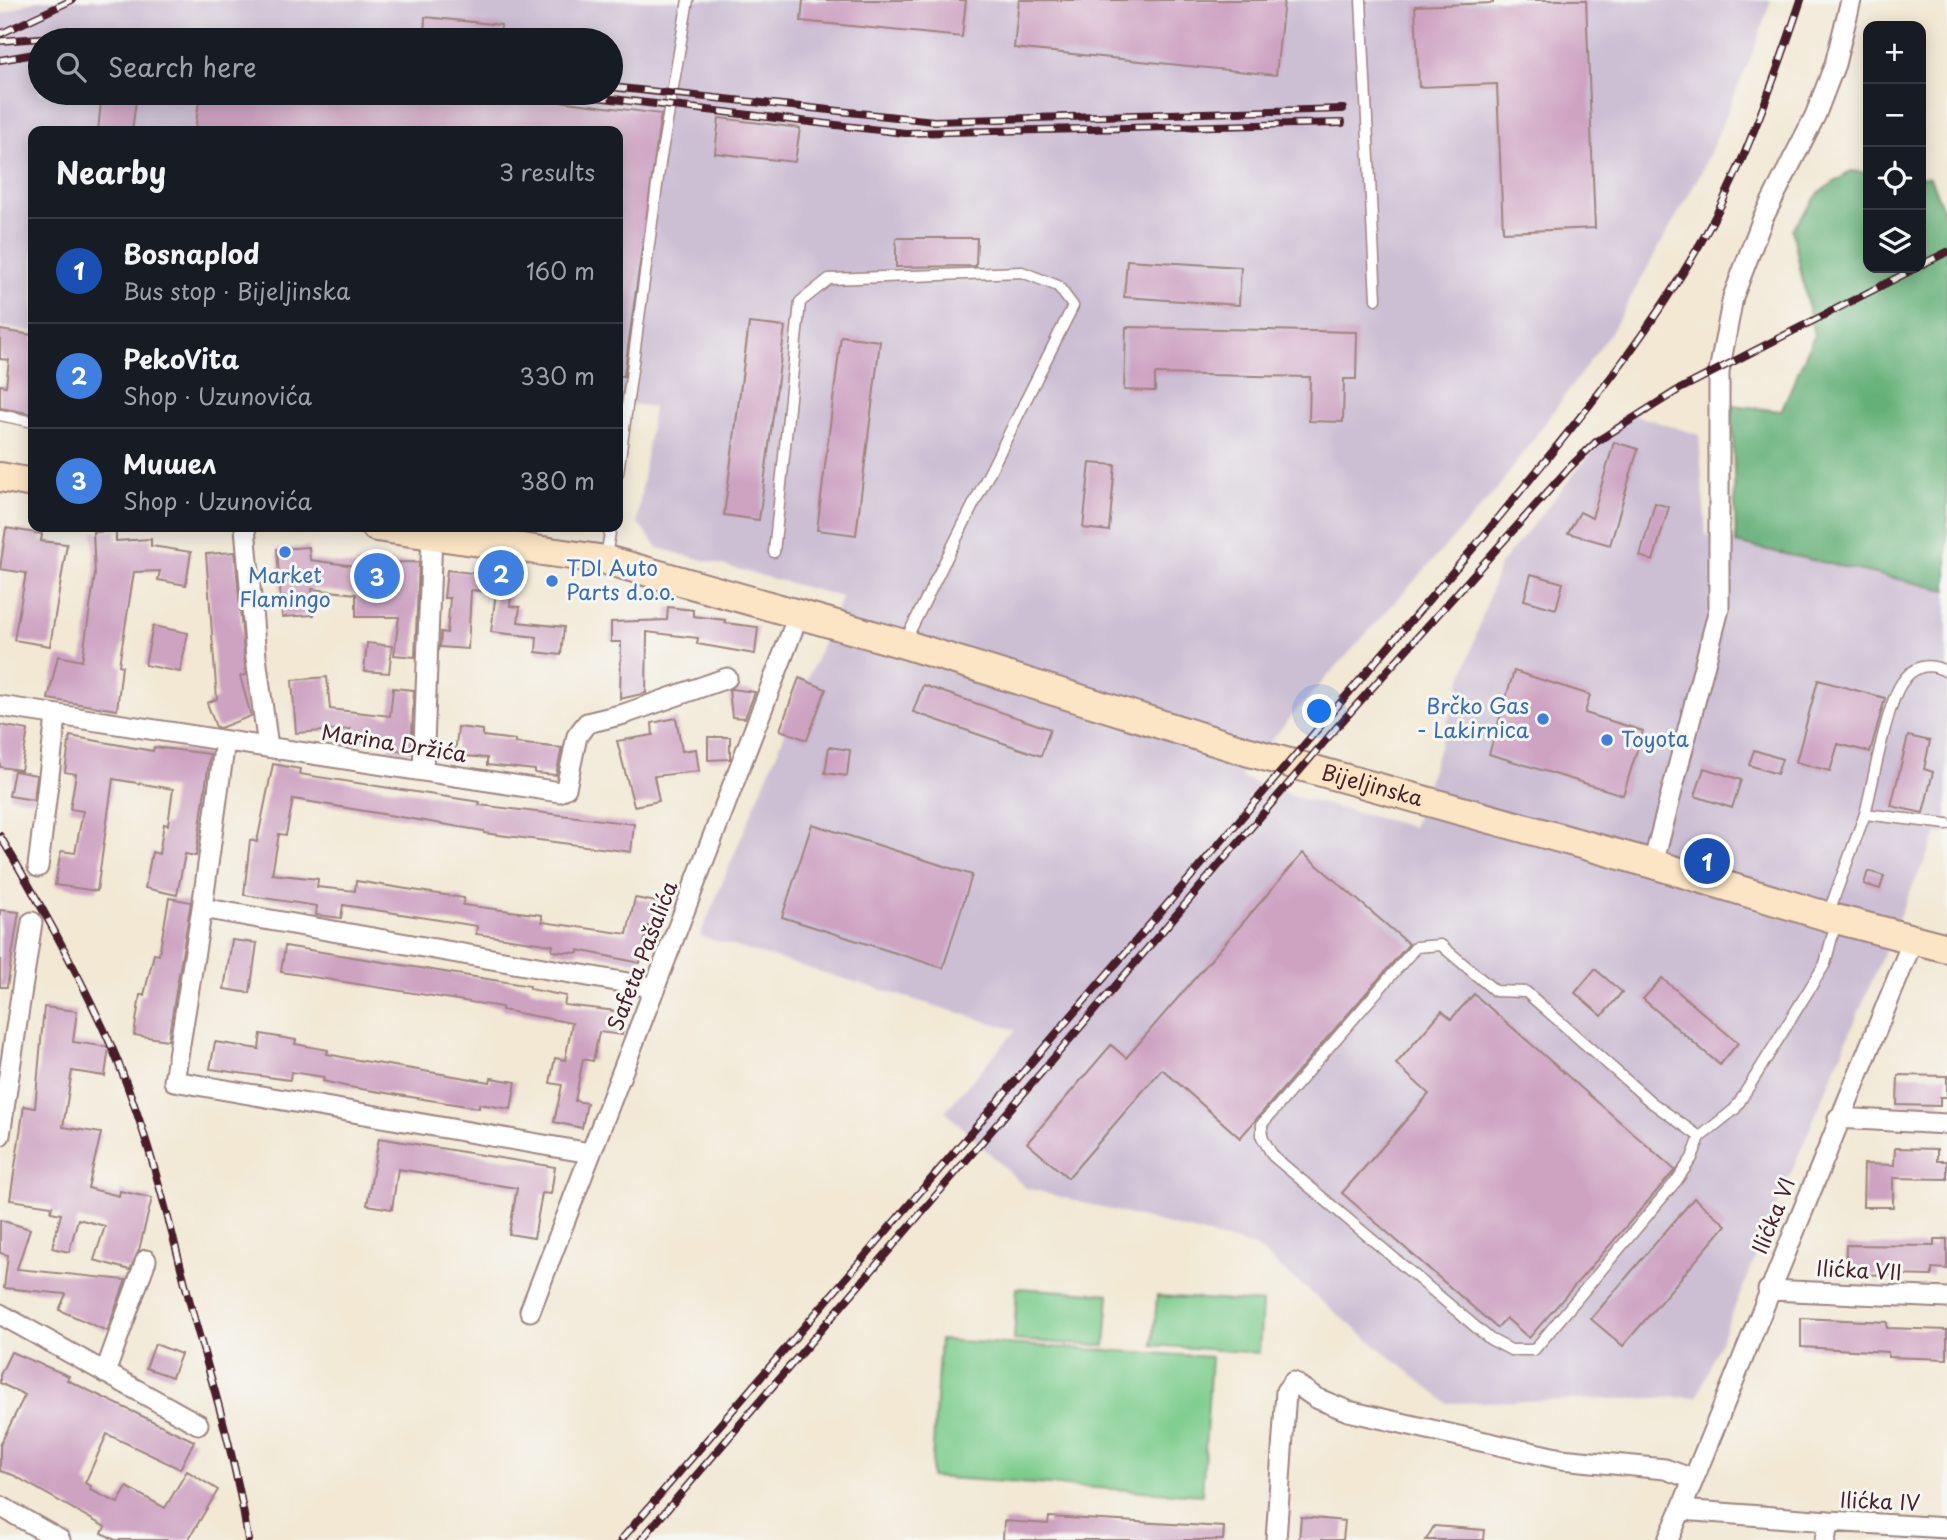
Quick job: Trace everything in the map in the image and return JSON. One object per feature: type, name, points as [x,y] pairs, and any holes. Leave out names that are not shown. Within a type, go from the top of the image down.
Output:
[{"type":"main road","points":[[0,477],[28,482]]},
{"type":"main road","name":"Bijeljinska","points":[[416,532],[606,560],[904,644],[1246,751],[1653,864],[1831,918],[1947,948]]},
{"type":"street","points":[[1653,864],[1719,609],[1719,372],[1733,298],[1763,218],[1815,116],[1835,64],[1851,0]]},
{"type":"street","points":[[246,532],[268,747]]},
{"type":"street","points":[[422,771],[432,534]]},
{"type":"street","name":"Safeta Pašalića","points":[[530,1311],[798,616]]},
{"type":"street","name":"Marina Držića","points":[[0,706],[56,717],[559,792],[566,788],[577,736],[587,723],[624,714],[727,678]]},
{"type":"street","points":[[38,867],[56,717]]},
{"type":"street","points":[[225,741],[174,1081],[590,1153]]},
{"type":"street","points":[[202,908],[656,988]]},
{"type":"street","points":[[0,1135],[33,922]]},
{"type":"street","name":"Ilićka VI","points":[[1668,1540],[1838,1118],[1913,940]]},
{"type":"street","points":[[1838,1118],[1947,1124]]},
{"type":"street","points":[[105,1373],[146,1260]]},
{"type":"street","name":"Ilićka VII","points":[[1769,1290],[1947,1297]]},
{"type":"street","points":[[0,1314],[198,1423]]},
{"type":"street","points":[[1276,1540],[1286,1391],[1293,1382],[1316,1398],[1348,1411],[1561,1459],[1665,1469],[1693,1479]]},
{"type":"street","points":[[0,1506],[26,1532],[60,1540]]},
{"type":"street","points":[[1681,1510],[1827,1530]]},
{"type":"street","name":"Ilićka IV","points":[[1827,1530],[1947,1528]]},
{"type":"lane","points":[[623,436],[660,163],[688,0]]},
{"type":"lane","points":[[1361,0],[1376,299]]},
{"type":"lane","points":[[774,552],[800,302],[829,279],[1022,272],[1058,286],[1073,306],[904,644]]},
{"type":"lane","points":[[0,415],[28,421]]},
{"type":"lane","points":[[606,560],[610,532]]},
{"type":"lane","points":[[1700,1137],[1651,1102],[1526,992],[1494,991],[1441,945],[1416,947],[1262,1124],[1262,1137],[1273,1156],[1490,1339],[1511,1350],[1534,1350],[1677,1180],[1692,1158],[1700,1137],[1735,1109],[1825,964],[1831,918],[1865,814],[1901,684],[1920,666],[1929,665],[1947,672]]},
{"type":"lane","points":[[1865,814],[1947,824]]},
{"type":"shaded area","points":[[36,0],[1771,0],[1754,50],[1702,171],[1613,329],[1495,492],[1296,711],[1240,777],[1299,798],[1413,827],[1499,566],[1625,412],[1699,435],[1706,535],[1947,590],[1947,834],[1937,834],[1900,914],[1697,1397],[1447,1403],[1255,1247],[1026,1188],[945,1111],[1016,1030],[700,936],[842,597],[658,548],[637,522],[653,407],[623,403],[623,126],[28,126],[28,330],[0,327],[0,15]]},
{"type":"green space","points":[[1851,171],[1863,172],[1863,273],[1926,273],[1926,178],[1930,178],[1947,218],[1947,590],[1736,543],[1732,405],[1781,411],[1814,336],[1792,229],[1820,192]]},
{"type":"green space","points":[[1017,1288],[1109,1294],[1105,1346],[1014,1340]]},
{"type":"green space","points":[[1157,1296],[1262,1303],[1259,1353],[1153,1345]]},
{"type":"green space","points":[[940,1340],[1211,1357],[1202,1495],[931,1477]]},
{"type":"building","points":[[803,0],[966,0],[962,37],[801,21]]},
{"type":"building","points":[[1019,0],[1284,0],[1276,75],[1014,48]]},
{"type":"building","points":[[1493,0],[1586,0],[1595,228],[1503,232],[1497,84],[1419,87],[1415,6],[1493,3]]},
{"type":"building","points":[[425,17],[501,25],[501,28],[424,28]]},
{"type":"building","points":[[101,105],[135,105],[133,126],[99,126]]},
{"type":"building","points":[[198,105],[591,105],[661,114],[624,376],[623,126],[196,126]]},
{"type":"building","points":[[719,118],[800,128],[795,162],[715,153]]},
{"type":"building","points":[[896,238],[977,238],[976,266],[896,267]]},
{"type":"building","points":[[1127,260],[1241,267],[1239,305],[1124,297]]},
{"type":"building","points":[[749,323],[785,327],[759,520],[724,515]]},
{"type":"building","points":[[1126,327],[1357,332],[1356,379],[1344,379],[1343,422],[1309,421],[1310,377],[1155,374],[1155,391],[1124,390]]},
{"type":"building","points":[[0,330],[28,334],[28,413],[0,408],[0,385],[6,386],[9,360],[0,359]]},
{"type":"building","points":[[841,336],[880,341],[856,535],[817,530]]},
{"type":"building","points":[[1614,442],[1638,449],[1610,545],[1568,533],[1580,512],[1592,518]]},
{"type":"building","points":[[1090,463],[1115,465],[1109,531],[1083,528]]},
{"type":"building","points":[[1655,503],[1669,507],[1653,561],[1640,556]]},
{"type":"building","points":[[6,528],[42,534],[41,541],[67,544],[50,646],[14,640],[26,573],[0,569]]},
{"type":"building","points":[[93,532],[116,532],[116,541],[151,539],[151,546],[191,552],[186,585],[158,580],[160,571],[134,572],[119,665],[122,666],[117,710],[48,699],[58,656],[82,661],[95,575]]},
{"type":"building","points":[[309,547],[310,560],[356,566],[356,563],[419,562],[415,657],[394,655],[399,617],[356,617],[356,594],[312,589],[314,615],[282,617],[277,549]]},
{"type":"building","points":[[235,552],[246,675],[240,676],[251,716],[220,728],[216,727],[207,703],[217,699],[206,554]]},
{"type":"building","points":[[489,564],[514,566],[510,606],[520,607],[518,622],[564,627],[561,655],[536,652],[537,637],[491,632],[496,592],[471,590],[468,649],[440,647],[441,632],[447,633],[450,598],[444,598],[447,570],[488,575]]},
{"type":"building","points":[[1531,574],[1563,583],[1556,609],[1524,600]]},
{"type":"building","points":[[668,607],[693,610],[693,616],[758,627],[755,654],[697,644],[698,638],[647,632],[646,693],[620,699],[621,642],[611,642],[611,622],[667,620]]},
{"type":"building","points":[[153,626],[188,633],[180,672],[145,665]]},
{"type":"building","points":[[367,643],[392,646],[389,673],[364,671]]},
{"type":"building","points":[[1514,671],[1590,695],[1585,713],[1643,731],[1623,795],[1489,754]]},
{"type":"building","points":[[327,677],[330,709],[390,716],[393,688],[414,690],[411,752],[389,749],[390,743],[349,739],[350,729],[296,733],[292,680]]},
{"type":"building","points":[[799,678],[826,689],[807,740],[780,730]]},
{"type":"building","points":[[1818,680],[1885,698],[1870,752],[1838,744],[1830,771],[1796,762]]},
{"type":"building","points":[[923,685],[1050,729],[1041,756],[913,712]]},
{"type":"building","points":[[729,690],[755,692],[745,718],[732,717]]},
{"type":"building","points":[[676,718],[682,751],[696,749],[699,771],[654,776],[659,801],[634,806],[617,741],[653,735],[652,723]]},
{"type":"building","points":[[0,725],[28,730],[21,770],[0,767]]},
{"type":"building","points":[[458,727],[483,730],[483,736],[515,740],[515,743],[562,748],[556,775],[487,765],[487,758],[455,755]]},
{"type":"building","points":[[70,736],[153,751],[154,747],[210,754],[196,856],[185,854],[177,895],[145,888],[152,852],[159,854],[164,824],[168,825],[173,789],[113,779],[97,891],[55,885],[61,851],[75,853],[83,811],[70,809],[76,774],[65,772]]},
{"type":"building","points":[[1908,736],[1930,741],[1924,769],[1933,772],[1923,813],[1891,806]]},
{"type":"building","points":[[708,737],[730,737],[730,759],[708,760]]},
{"type":"building","points":[[829,747],[850,750],[847,776],[825,773]]},
{"type":"building","points":[[1754,750],[1782,759],[1777,774],[1749,765]]},
{"type":"building","points":[[273,764],[300,769],[299,774],[480,802],[479,805],[634,824],[631,852],[484,833],[293,799],[286,835],[279,834],[272,874],[318,879],[317,887],[355,891],[356,881],[464,898],[463,905],[542,915],[542,922],[627,934],[635,898],[662,903],[657,928],[648,926],[640,963],[578,950],[578,953],[552,951],[553,945],[476,934],[477,926],[343,905],[341,918],[316,915],[317,906],[244,895],[250,840],[257,842]]},
{"type":"building","points":[[1704,768],[1741,780],[1732,808],[1695,796]]},
{"type":"building","points":[[14,771],[37,775],[34,800],[9,796]]},
{"type":"building","points":[[812,824],[972,875],[943,968],[782,917]]},
{"type":"building","points":[[1303,853],[1409,944],[1240,1138],[1162,1069],[1068,1178],[1027,1143],[1111,1045],[1126,1058]]},
{"type":"building","points":[[1868,871],[1884,876],[1880,889],[1864,884]]},
{"type":"building","points":[[169,898],[191,902],[168,1040],[134,1035],[140,995],[144,995],[154,954],[159,955]]},
{"type":"building","points":[[0,910],[19,912],[7,987],[0,987]]},
{"type":"building","points":[[232,940],[257,943],[250,993],[224,989]]},
{"type":"building","points":[[285,946],[530,986],[530,989],[566,996],[564,1005],[625,1012],[622,1035],[599,1032],[593,1061],[583,1059],[575,1101],[587,1103],[582,1128],[554,1122],[562,1085],[550,1083],[555,1058],[565,1060],[572,1023],[502,1010],[502,1007],[281,972]]},
{"type":"building","points":[[1595,969],[1622,992],[1602,1016],[1575,993]]},
{"type":"building","points":[[1662,978],[1738,1043],[1720,1065],[1643,999]]},
{"type":"building","points":[[1474,994],[1675,1170],[1529,1338],[1506,1318],[1497,1328],[1342,1193],[1429,1094],[1396,1064],[1442,1011],[1451,1019]]},
{"type":"building","points":[[44,1007],[77,1011],[73,1042],[109,1047],[105,1076],[72,1071],[63,1127],[101,1133],[88,1188],[119,1196],[120,1191],[152,1198],[139,1250],[130,1270],[94,1260],[105,1226],[78,1219],[69,1252],[52,1248],[61,1214],[51,1212],[52,1206],[10,1200],[24,1106],[35,1108]]},
{"type":"building","points":[[261,1034],[296,1040],[295,1044],[328,1050],[327,1054],[352,1059],[490,1082],[491,1078],[516,1082],[511,1109],[479,1104],[479,1108],[349,1087],[323,1081],[324,1077],[291,1072],[290,1080],[210,1069],[215,1042],[259,1049]]},
{"type":"building","points":[[1898,1075],[1947,1076],[1947,1097],[1940,1097],[1940,1106],[1897,1105]]},
{"type":"building","points":[[379,1138],[555,1167],[551,1194],[542,1193],[534,1238],[509,1234],[517,1188],[398,1169],[392,1209],[367,1205]]},
{"type":"building","points":[[1895,1148],[1937,1149],[1937,1161],[1947,1161],[1947,1179],[1893,1178],[1893,1207],[1863,1207],[1864,1164],[1894,1165]]},
{"type":"building","points":[[1694,1198],[1726,1225],[1623,1346],[1591,1319]]},
{"type":"building","points":[[0,1220],[30,1229],[17,1269],[126,1280],[107,1331],[59,1310],[66,1294],[4,1288],[8,1255],[0,1253]]},
{"type":"building","points":[[1934,1239],[1947,1239],[1947,1269],[1932,1268],[1932,1276],[1845,1274],[1846,1245],[1934,1246]]},
{"type":"building","points":[[1801,1318],[1887,1322],[1887,1328],[1947,1330],[1947,1359],[1888,1357],[1888,1352],[1801,1347]]},
{"type":"building","points":[[155,1344],[181,1354],[172,1377],[146,1368]]},
{"type":"building","points":[[11,1352],[69,1376],[67,1380],[194,1441],[180,1469],[107,1434],[85,1483],[91,1486],[90,1490],[118,1503],[127,1487],[165,1508],[187,1471],[218,1490],[188,1540],[115,1540],[102,1533],[105,1527],[13,1475],[0,1471],[0,1445],[25,1395],[0,1383],[0,1375]]},
{"type":"building","points":[[1049,1517],[1224,1527],[1223,1540],[1003,1540],[1004,1521],[1048,1524]]},
{"type":"building","points":[[1301,1517],[1345,1521],[1343,1540],[1299,1540]]},
{"type":"building","points":[[1434,1526],[1484,1530],[1483,1540],[1426,1540]]},
{"type":"railway","points":[[0,34],[72,0]]},
{"type":"railway","points":[[621,1540],[1481,539],[1611,377],[1671,292],[1722,203],[1765,103],[1801,0]]},
{"type":"railway","points":[[0,41],[28,39]]},
{"type":"railway","points":[[0,60],[28,55]]},
{"type":"railway","points":[[623,88],[934,121],[1343,109]]},
{"type":"railway","points":[[623,100],[905,133],[1342,123]]},
{"type":"railway","points":[[1926,262],[1947,252]]},
{"type":"railway","points":[[641,1540],[1337,727],[1569,468],[1596,442],[1678,390],[1906,273]]},
{"type":"railway","points":[[0,836],[81,982],[133,1100],[155,1171],[224,1426],[248,1540]]},
{"type":"place","name":"Market Flamingo","points":[[285,552]]},
{"type":"place","name":"PekoVita","points":[[501,573]]},
{"type":"place","name":"Мишел","points":[[377,576]]},
{"type":"place","name":"TDI Auto Parts d.o.o.","points":[[552,581]]},
{"type":"place","name":"Brčko Gas - Lakirnica","points":[[1543,719]]},
{"type":"place","name":"Toyota","points":[[1607,740]]},
{"type":"place","name":"Bosnaplod","points":[[1707,861]]}]
